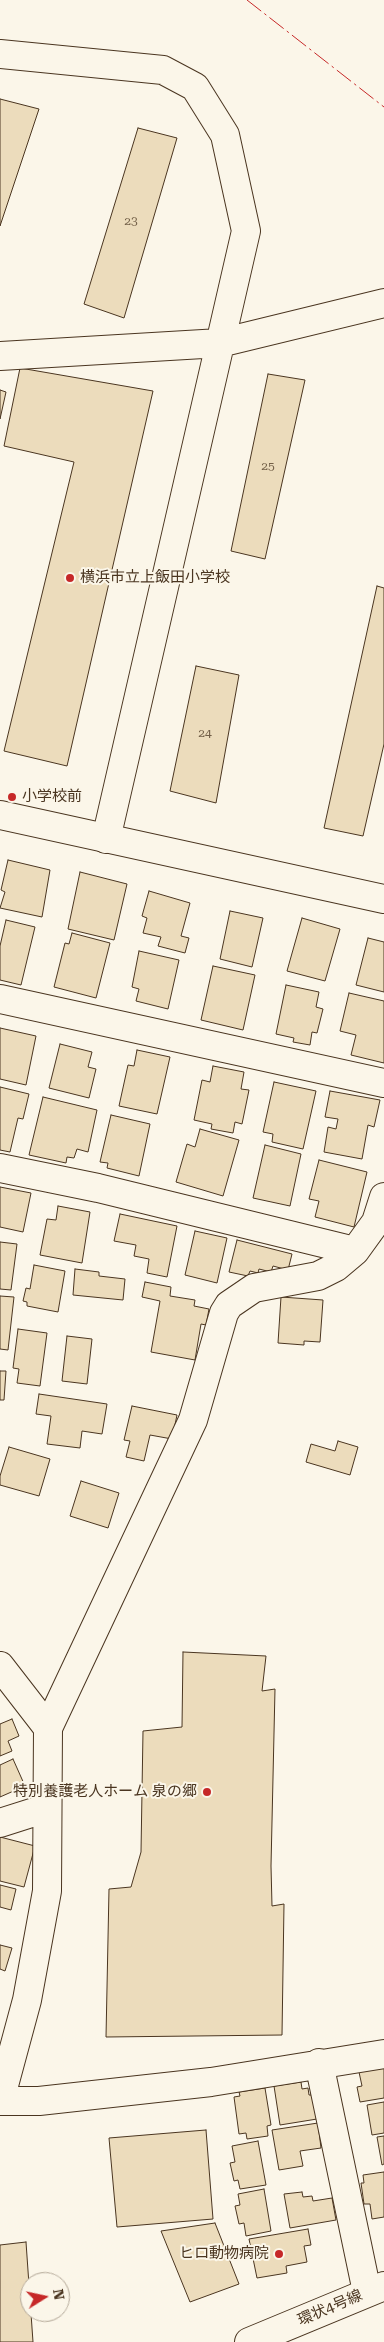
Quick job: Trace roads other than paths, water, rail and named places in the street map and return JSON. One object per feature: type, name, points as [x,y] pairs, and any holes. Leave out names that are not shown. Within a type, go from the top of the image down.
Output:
[{"type":"street","points":[[0,54],[163,70],[195,88],[224,135],[246,231],[106,839]]},
{"type":"street","points":[[0,356],[220,343],[384,303]]},
{"type":"street","points":[[0,815],[384,899]]},
{"type":"street","points":[[0,999],[384,1083]]},
{"type":"street","points":[[0,1168],[98,1188],[355,1251]]},
{"type":"street","points":[[384,1197],[376,1222],[355,1251],[336,1267],[318,1276],[254,1288],[229,1305],[224,1313],[193,1420],[48,1728],[47,1891],[27,2000],[0,2100],[39,2101],[201,2083],[384,2054]]},
{"type":"street","points":[[0,1666],[48,1728]]},
{"type":"street","points":[[0,1822],[47,1808]]},
{"type":"street","points":[[319,2063],[376,2289]]},
{"type":"street","name":"環状4号線","points":[[249,2342],[376,2289]]},
{"type":"place","name":"横浜市立上飯田小学校","points":[[70,578]]},
{"type":"place","name":"小学校前","points":[[12,797]]},
{"type":"place","name":"特別養護老人ホーム 泉の郷","points":[[207,1792]]},
{"type":"place","name":"ヒロ動物病院","points":[[279,2254]]}]
